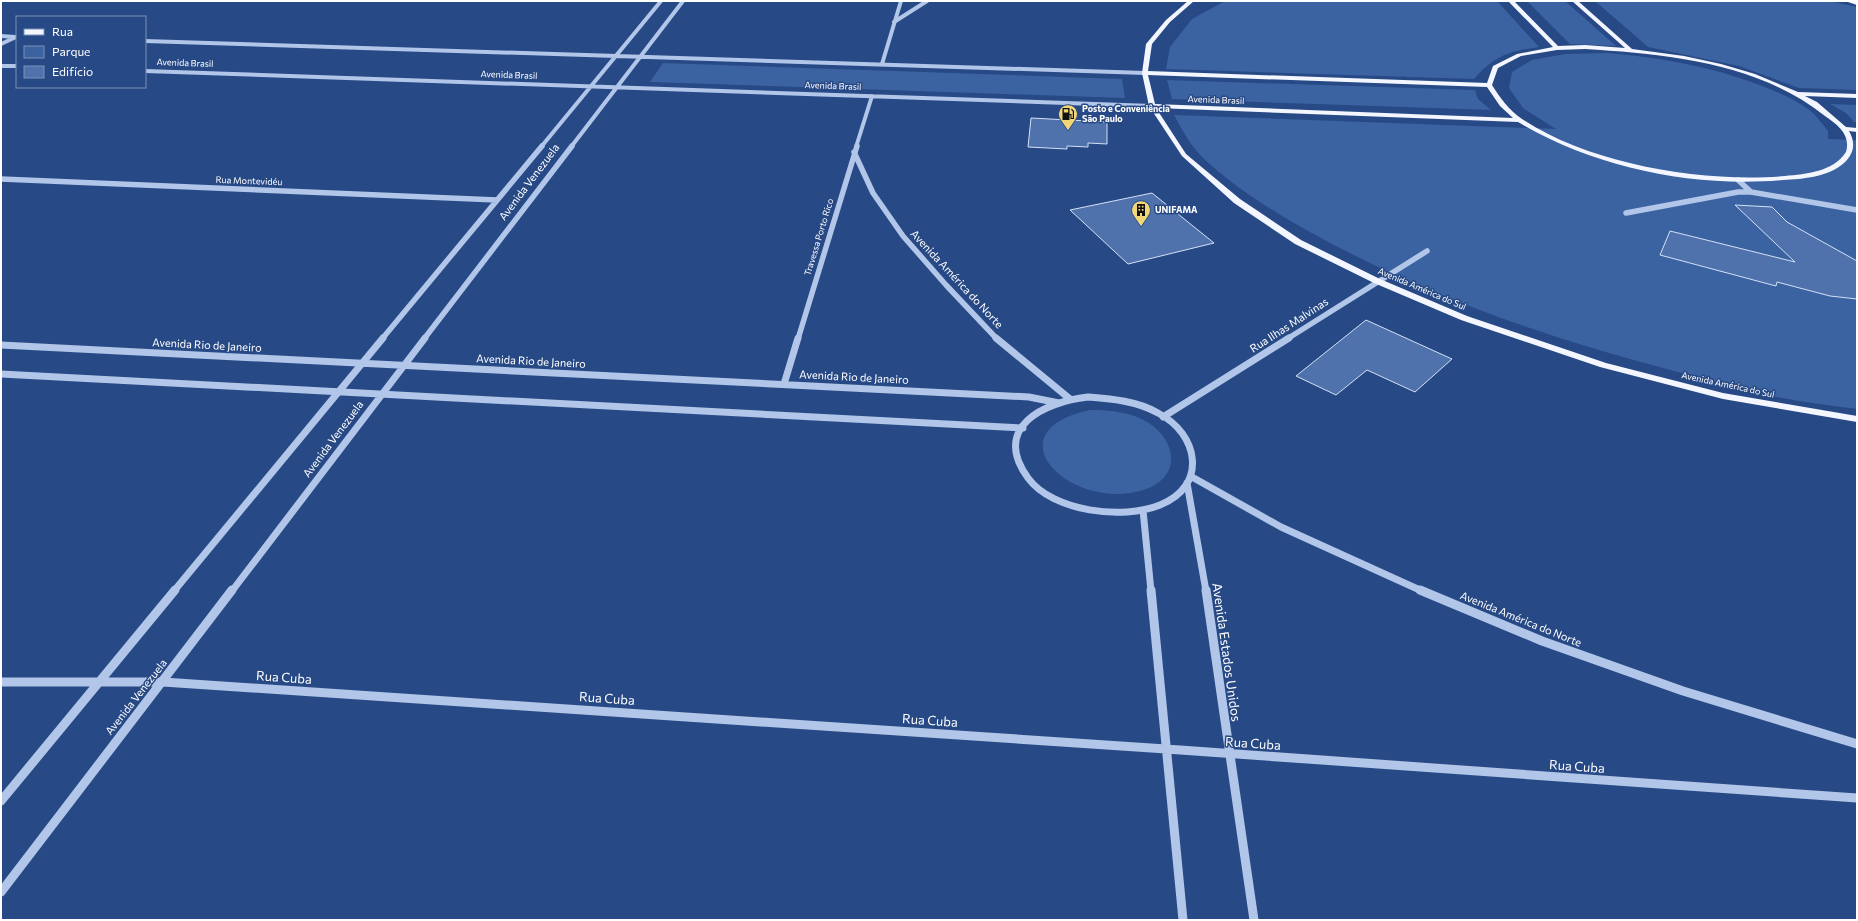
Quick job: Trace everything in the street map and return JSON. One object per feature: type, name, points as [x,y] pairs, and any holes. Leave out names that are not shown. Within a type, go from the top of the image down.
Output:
[{"type":"main road","name":"Avenida América do Sul","points":[[1191,1],[1168,21],[1149,44],[1145,73],[1152,106],[1184,154],[1237,201],[1298,242],[1377,281],[1464,318],[1603,365],[1723,396],[1857,419]]},
{"type":"main road","points":[[1511,1],[1557,48]]},
{"type":"main road","points":[[1575,1],[1629,49]]},
{"type":"main road","points":[[1850,1],[1857,3]]},
{"type":"main road","points":[[1585,47],[1629,49],[1691,59],[1729,68],[1765,80],[1797,94],[1826,111],[1846,129],[1850,139],[1851,148],[1838,164],[1826,170],[1788,178],[1738,180],[1676,173],[1614,160],[1560,141],[1520,120],[1498,102],[1489,85],[1495,67],[1519,55],[1557,48],[1585,47]]},
{"type":"main road","name":"Avenida Brasil","points":[[1145,73],[1489,85]]},
{"type":"main road","points":[[1797,94],[1857,96]]},
{"type":"main road","name":"Avenida Brasil","points":[[1152,106],[1520,120]]},
{"type":"main road","points":[[1846,129],[1857,130]]},
{"type":"street","name":"Avenida Venezuela","points":[[1,801],[364,363],[496,200],[661,1]]},
{"type":"street","name":"Avenida Venezuela","points":[[1,892],[683,1]]},
{"type":"street","points":[[882,64],[901,1]]},
{"type":"street","points":[[894,22],[927,1]]},
{"type":"street","points":[[1,36],[16,37]]},
{"type":"street","points":[[1,44],[16,37]]},
{"type":"street","name":"Avenida Brasil","points":[[146,41],[1145,73]]},
{"type":"street","points":[[1,66],[16,66]]},
{"type":"street","name":"Avenida Brasil","points":[[146,71],[1152,106]]},
{"type":"street","name":"Travessa Porto Rico","points":[[784,384],[872,96]]},
{"type":"street","name":"Avenida América do Norte","points":[[854,152],[873,193],[903,236],[936,275],[993,335],[1070,399]]},
{"type":"street","name":"Rua Montevidéu","points":[[1,179],[496,200]]},
{"type":"street","points":[[1738,180],[1751,192]]},
{"type":"street","points":[[1626,213],[1738,192],[1751,192],[1857,210]]},
{"type":"street","name":"Rua Ilhas Malvinas","points":[[1163,417],[1377,281],[1427,251]]},
{"type":"street","name":"Avenida Rio de Janeiro","points":[[1,345],[1029,397],[1059,403]]},
{"type":"street","points":[[1,374],[1023,428]]},
{"type":"street","name":"Avenida Estados Unidos","points":[[1023,428],[1031,417],[1037,412],[1070,399],[1088,397],[1117,399],[1144,406],[1174,424],[1185,437],[1194,457],[1190,480],[1254,920]]},
{"type":"street","points":[[1023,428],[1016,437],[1018,461],[1029,478],[1046,494],[1070,506],[1097,513],[1125,514],[1155,508],[1178,495],[1190,480]]},
{"type":"street","name":"Avenida América do Norte","points":[[1190,480],[1281,527],[1394,579],[1542,641],[1684,691],[1857,744]]},
{"type":"street","points":[[1143,510],[1183,920]]},
{"type":"street","name":"Rua Cuba","points":[[1,682],[163,682],[1166,749],[1857,798]]},
{"type":"green space","points":[[1225,1],[1497,1],[1539,47],[1519,50],[1503,56],[1488,65],[1474,79],[1166,69],[1170,47],[1192,19]]},
{"type":"green space","points":[[1527,1],[1565,1],[1616,46],[1570,44]]},
{"type":"green space","points":[[1595,1],[1829,1],[1857,7],[1857,90],[1799,88],[1739,66],[1648,47]]},
{"type":"green space","points":[[1608,53],[1689,64],[1728,74],[1767,88],[1797,102],[1808,109],[1828,131],[1828,139],[1857,140],[1857,409],[1756,393],[1632,360],[1540,332],[1451,299],[1364,260],[1275,212],[1231,182],[1204,159],[1195,150],[1174,115],[1556,129],[1523,108],[1509,88],[1512,72],[1532,60],[1565,54]]},
{"type":"green space","points":[[663,63],[1122,79],[1125,98],[650,82]]},
{"type":"green space","points":[[1167,80],[1475,90],[1478,99],[1491,110],[1172,99]]},
{"type":"green space","points":[[1830,104],[1857,105],[1857,122],[1854,122],[1846,113]]},
{"type":"green space","points":[[1090,410],[1106,410],[1135,416],[1149,423],[1159,432],[1166,441],[1170,451],[1171,461],[1169,471],[1163,479],[1153,486],[1140,491],[1113,494],[1087,489],[1066,479],[1050,466],[1043,450],[1046,434],[1061,420]]},
{"type":"building","name":"Posto e Conveniência São Paulo","points":[[1031,118],[1107,122],[1107,144],[1088,143],[1088,147],[1067,146],[1067,149],[1028,147]]},
{"type":"building","name":"UNIFAMA","points":[[1152,193],[1214,243],[1128,264],[1070,210]]},
{"type":"building","points":[[1735,205],[1772,207],[1787,222],[1857,261],[1857,299],[1830,296],[1777,282],[1776,286],[1660,255],[1670,231],[1795,262]]},
{"type":"building","points":[[1366,320],[1452,359],[1415,392],[1367,370],[1336,395],[1296,376]]},
{"type":"place","name":"Posto e Conveniência São Paulo","points":[[1068,131]]},
{"type":"place","name":"UNIFAMA","points":[[1141,227]]}]
